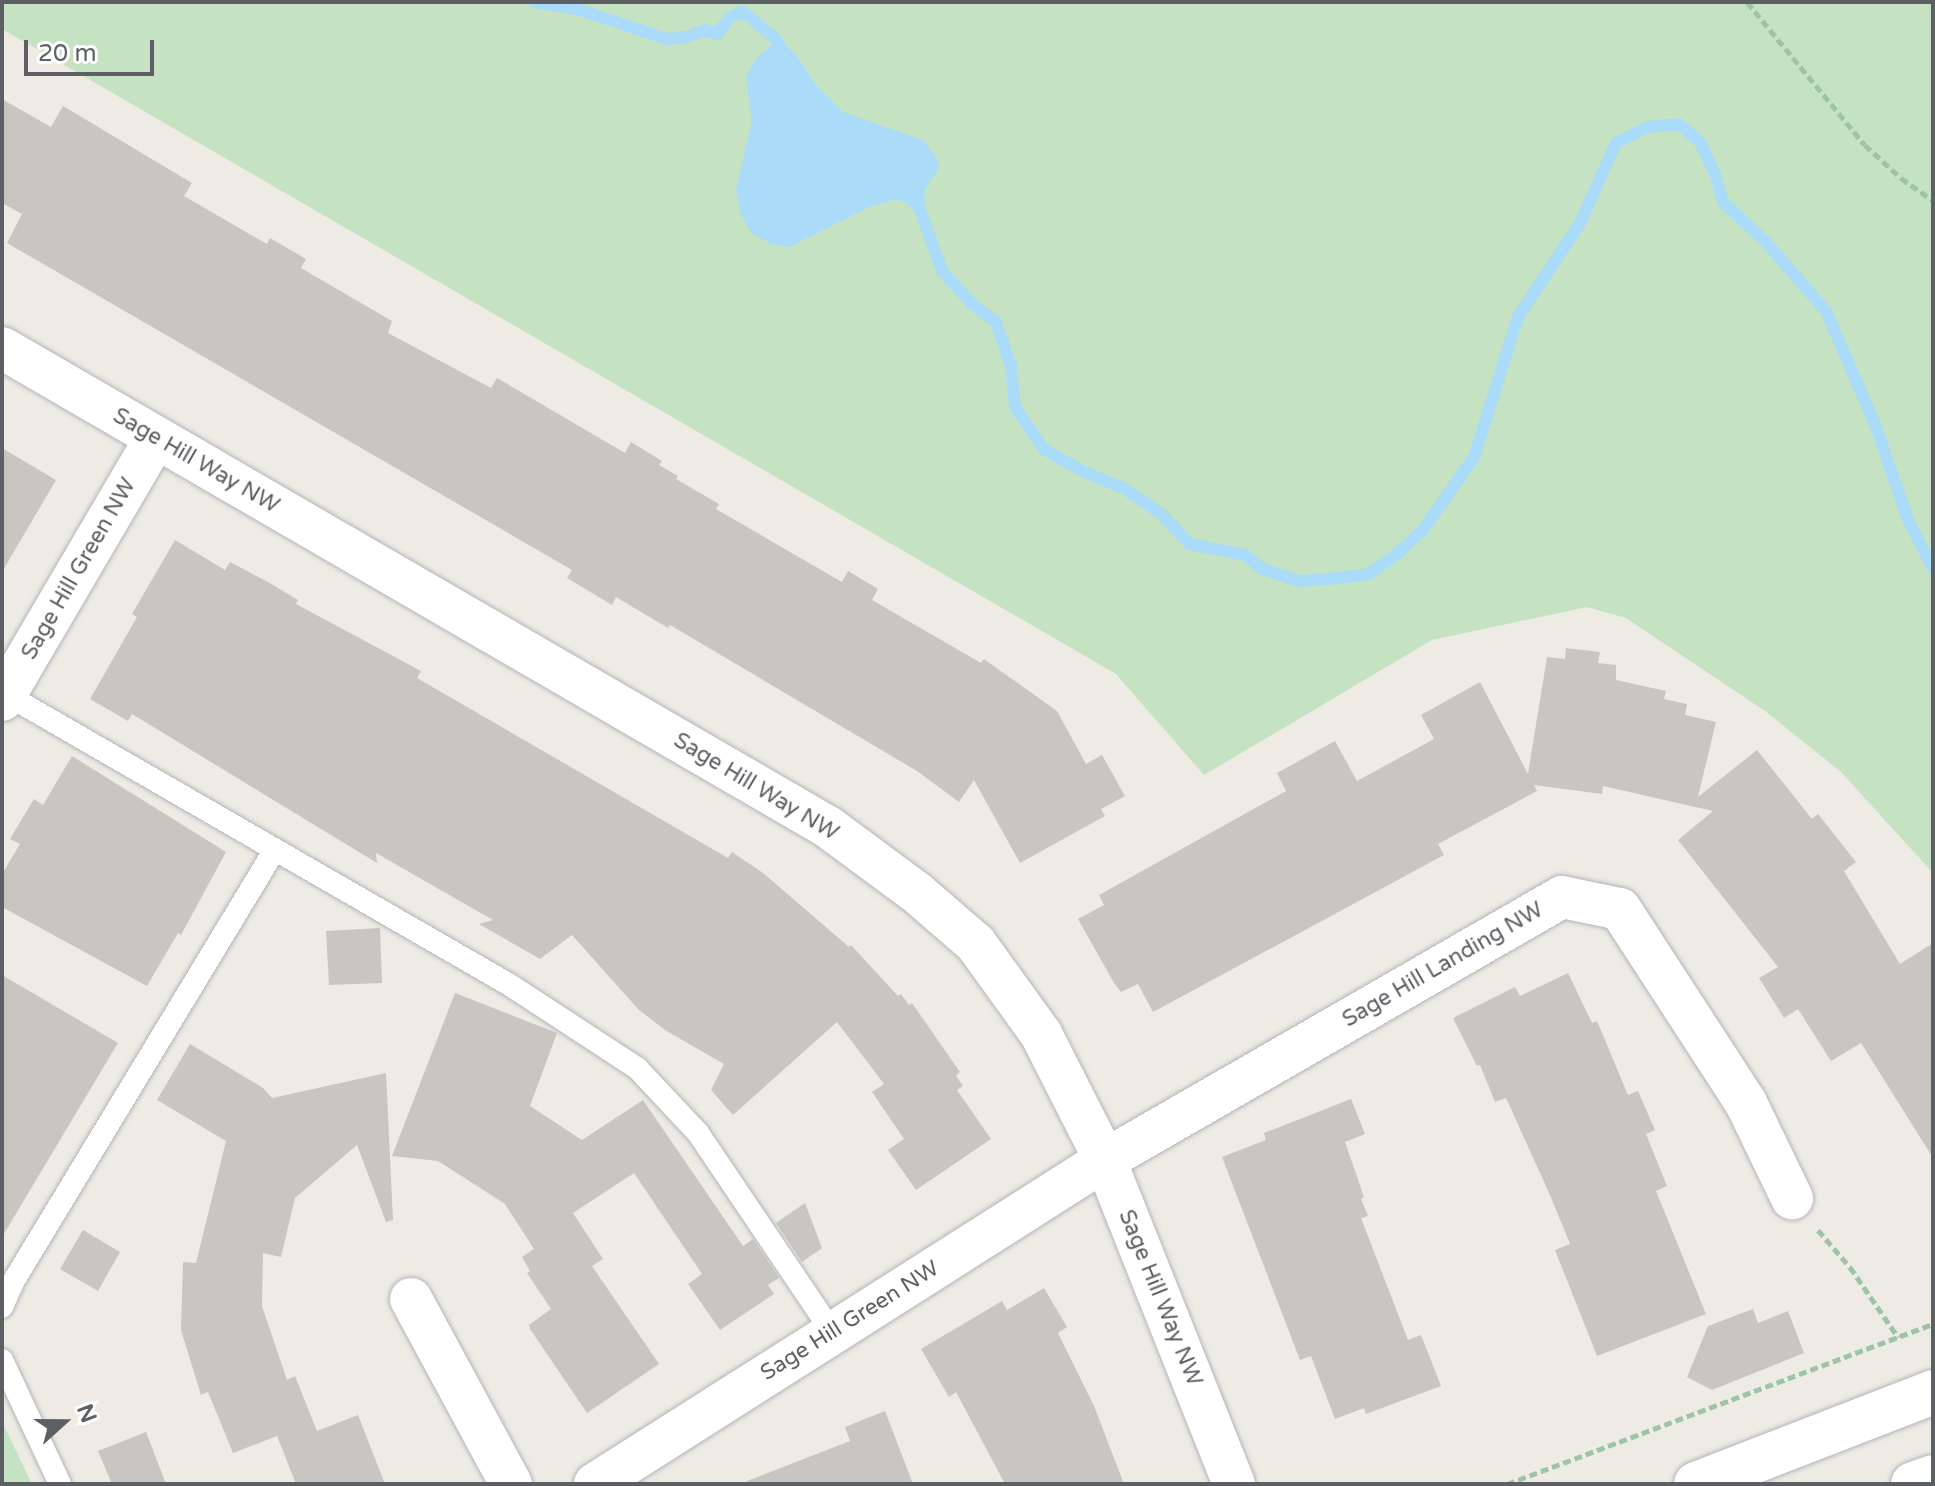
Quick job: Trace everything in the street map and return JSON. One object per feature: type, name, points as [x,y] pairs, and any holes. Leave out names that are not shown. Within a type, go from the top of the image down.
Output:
[{"type":"street","name":"Sage Hill Way NW","points":[[2,348],[828,827],[916,892],[976,944],[1041,1034],[1105,1160],[1234,1484]]},
{"type":"street","name":"Sage Hill Green NW","points":[[3,695],[156,438]]},
{"type":"street","name":"Sage Hill Landing NW","points":[[1105,1160],[1562,897],[1620,909],[1746,1103],[1792,1198]]},
{"type":"street","name":"Sage Hill Green NW","points":[[595,1484],[1105,1160]]},
{"type":"street","points":[[411,1299],[511,1484]]},
{"type":"street","points":[[1696,1484],[1933,1392]]},
{"type":"street","points":[[1913,1484],[1933,1477]]},
{"type":"lane","points":[[3,695],[510,985],[637,1068],[698,1133],[832,1332]]},
{"type":"lane","points":[[2,1307],[13,1282],[274,851]]},
{"type":"lane","points":[[2,1360],[60,1484]]},
{"type":"path","points":[[1747,2],[1865,145],[1901,178],[1933,200]]},
{"type":"path","points":[[1792,1198],[1850,1267],[1898,1337]]},
{"type":"path","points":[[1507,1484],[1595,1454],[1933,1324]]},
{"type":"green space","points":[[2,2],[1933,2],[1933,873],[1841,772],[1765,711],[1626,618],[1587,607],[1432,640],[1204,775],[1116,674],[2,29]]},
{"type":"green space","points":[[2,1423],[8,1434],[32,1484],[2,1484]]},
{"type":"water","points":[[777,40],[794,52],[816,85],[843,112],[923,140],[935,155],[939,168],[925,189],[924,204],[919,207],[895,199],[869,207],[789,247],[771,244],[752,233],[741,215],[736,190],[752,121],[746,76],[754,61]]},
{"type":"building","points":[[2,99],[51,127],[63,106],[192,183],[184,196],[267,244],[270,238],[306,259],[301,268],[392,321],[388,333],[491,388],[497,378],[625,453],[631,442],[662,461],[659,465],[678,476],[676,479],[719,504],[716,509],[842,582],[848,571],[878,589],[872,600],[981,663],[984,659],[1057,711],[1086,764],[1102,755],[1125,796],[1101,809],[1105,816],[1020,863],[974,780],[959,802],[917,771],[670,625],[668,628],[616,597],[612,605],[567,578],[572,570],[7,243],[22,214],[2,203]]},
{"type":"building","points":[[2,448],[56,480],[2,572]]},
{"type":"building","points":[[175,540],[225,570],[230,562],[268,582],[298,600],[296,604],[421,671],[417,678],[728,858],[732,852],[763,873],[849,947],[851,945],[898,996],[901,994],[909,1005],[912,1003],[960,1072],[956,1076],[963,1086],[957,1090],[991,1139],[916,1190],[888,1150],[904,1139],[872,1092],[884,1084],[837,1022],[733,1115],[711,1090],[724,1064],[665,1030],[638,1009],[572,935],[540,959],[479,924],[493,920],[376,853],[377,863],[132,714],[128,721],[90,699],[137,617],[132,614]]},
{"type":"building","points":[[1566,648],[1600,652],[1598,663],[1616,665],[1616,680],[1666,691],[1664,699],[1687,704],[1685,715],[1716,722],[1698,797],[1757,750],[1812,819],[1818,814],[1856,862],[1844,871],[1900,964],[1933,943],[1933,1158],[1861,1043],[1831,1061],[1798,1009],[1784,1018],[1759,978],[1778,967],[1678,840],[1713,811],[1603,786],[1602,794],[1534,785],[1537,791],[1438,844],[1444,855],[1153,1012],[1138,984],[1121,992],[1114,983],[1078,919],[1104,905],[1099,895],[1286,791],[1277,773],[1335,741],[1357,781],[1434,739],[1421,715],[1480,682],[1528,774],[1547,657],[1565,659]]},
{"type":"building","points":[[72,756],[226,852],[181,935],[178,933],[147,986],[2,907],[2,874],[20,844],[10,839],[34,799],[43,805]]},
{"type":"building","points":[[380,928],[382,983],[329,985],[326,931]]},
{"type":"building","points":[[1568,973],[1592,1023],[1597,1021],[1628,1095],[1638,1091],[1655,1130],[1646,1134],[1667,1186],[1656,1191],[1706,1314],[1597,1356],[1555,1250],[1570,1244],[1550,1195],[1506,1098],[1495,1102],[1480,1065],[1477,1066],[1453,1018],[1515,987],[1520,996]]},
{"type":"building","points":[[2,975],[118,1043],[2,1237]]},
{"type":"building","points":[[455,993],[557,1033],[530,1106],[582,1140],[643,1100],[743,1246],[753,1239],[779,1278],[768,1285],[774,1294],[720,1330],[688,1284],[702,1274],[634,1173],[573,1213],[603,1259],[592,1266],[659,1364],[587,1413],[530,1329],[529,1325],[551,1309],[527,1273],[530,1271],[522,1257],[534,1249],[505,1204],[438,1161],[392,1156]]},
{"type":"building","points":[[190,1044],[263,1088],[272,1098],[386,1073],[393,1220],[386,1222],[357,1145],[295,1198],[281,1257],[263,1253],[262,1306],[287,1380],[295,1376],[317,1431],[358,1415],[385,1484],[296,1484],[277,1436],[233,1453],[208,1392],[201,1395],[181,1330],[183,1262],[196,1263],[226,1141],[157,1100]]},
{"type":"building","points":[[1351,1099],[1365,1134],[1345,1142],[1368,1216],[1361,1218],[1408,1340],[1421,1335],[1441,1386],[1366,1414],[1364,1408],[1335,1419],[1311,1356],[1300,1360],[1222,1157],[1266,1140],[1264,1133]]},
{"type":"building","points":[[805,1203],[822,1248],[802,1262],[776,1223]]},
{"type":"building","points":[[83,1230],[120,1252],[98,1291],[60,1269]]},
{"type":"building","points":[[1044,1288],[1067,1327],[1058,1333],[1094,1406],[1124,1484],[1005,1484],[956,1392],[949,1397],[921,1349],[1002,1301],[1007,1310]]},
{"type":"building","points":[[1753,1309],[1758,1323],[1788,1311],[1804,1353],[1712,1390],[1687,1377],[1708,1326]]},
{"type":"building","points":[[885,1411],[913,1484],[747,1484],[747,1481],[850,1441],[845,1427]]},
{"type":"building","points":[[146,1432],[166,1484],[112,1484],[98,1451]]},
{"type":"waterway","points":[[534,2],[577,9],[667,39],[687,37],[705,30],[717,34],[729,18],[742,11],[777,40],[783,52]]},
{"type":"waterway","points":[[909,197],[919,207],[942,271],[973,305],[996,322],[1011,366],[1015,407],[1044,449],[1080,470],[1125,489],[1160,513],[1190,544],[1245,555],[1262,569],[1300,581],[1340,578],[1369,574],[1397,554],[1423,530],[1474,457],[1518,317],[1579,225],[1616,143],[1647,127],[1679,124],[1700,142],[1715,174],[1723,202],[1764,240],[1826,311],[1875,424],[1909,522],[1933,568]]}]
